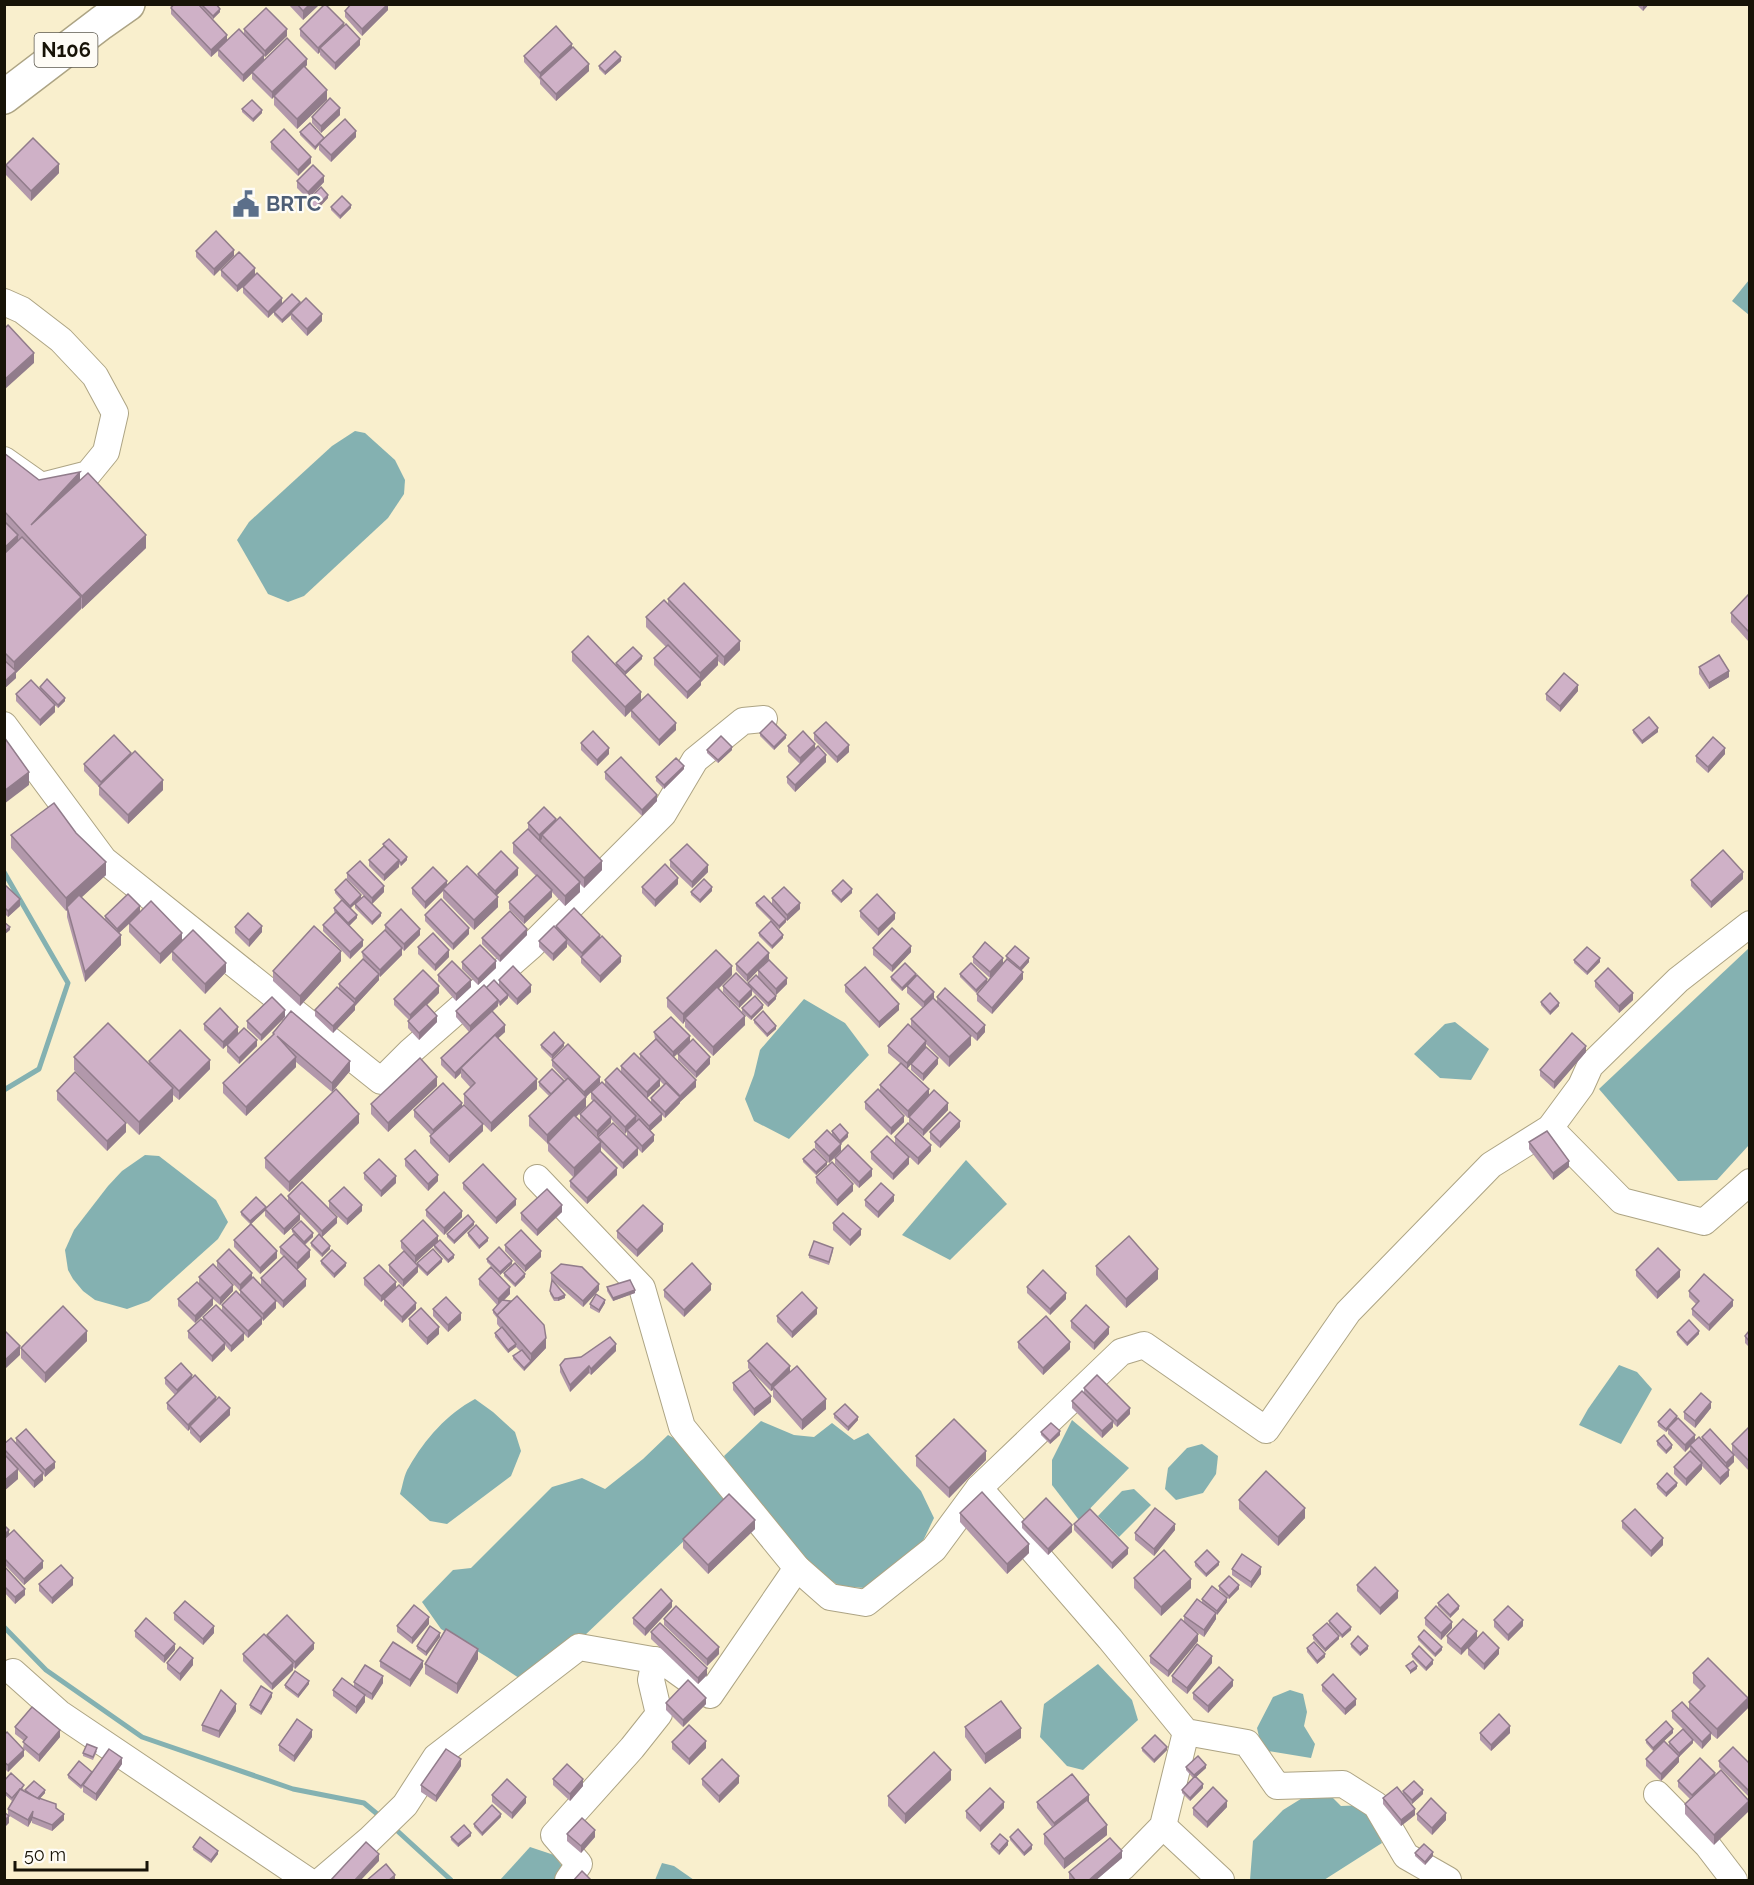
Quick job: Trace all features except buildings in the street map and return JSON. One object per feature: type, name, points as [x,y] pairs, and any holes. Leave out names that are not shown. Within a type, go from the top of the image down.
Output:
[{"type":"highway","name":"N106","points":[[4,70],[92,4]]},
{"type":"highway","name":"N106","points":[[4,97],[128,4]]},
{"type":"street","points":[[4,302],[22,310],[61,340],[95,376],[116,413],[106,452],[88,474],[41,486],[4,460]]},
{"type":"street","points":[[4,725],[104,860],[381,1081],[411,1051],[530,946],[663,814],[695,760],[743,721],[764,719]]},
{"type":"street","points":[[537,1178],[642,1288],[682,1427],[797,1568],[830,1597],[866,1603],[934,1549],[980,1488],[1121,1353],[1144,1345],[1266,1430],[1348,1312],[1491,1165],[1550,1128],[1581,1086],[1590,1066],[1678,980],[1749,924]]},
{"type":"street","points":[[1550,1128],[1622,1201],[1704,1222],[1749,1182]]},
{"type":"street","points":[[980,1488],[1110,1639],[1186,1732],[1247,1743],[1277,1786],[1343,1784],[1376,1805],[1406,1856],[1448,1881]]},
{"type":"street","points":[[322,1881],[405,1805],[436,1757],[579,1647],[664,1662],[710,1695],[797,1568]]},
{"type":"street","points":[[568,1881],[579,1864],[554,1835],[632,1748],[659,1713],[651,1680],[655,1660]]},
{"type":"street","points":[[7,1671],[59,1713],[307,1881]]},
{"type":"street","points":[[1106,1881],[1163,1826],[1186,1732]]},
{"type":"street","points":[[1657,1794],[1707,1846],[1734,1881]]},
{"type":"street","points":[[1163,1826],[1221,1881]]},
{"type":"water","points":[[1749,280],[1749,315],[1732,301]]},
{"type":"water","points":[[355,431],[365,433],[395,460],[405,480],[404,494],[388,518],[304,596],[288,602],[268,594],[237,540],[249,522],[332,446]]},
{"type":"water","points":[[1749,948],[1749,1145],[1717,1180],[1678,1181],[1599,1089]]},
{"type":"water","points":[[804,999],[845,1023],[869,1055],[789,1139],[754,1121],[745,1099],[760,1050]]},
{"type":"water","points":[[1455,1022],[1489,1049],[1471,1080],[1440,1078],[1414,1054],[1445,1024]]},
{"type":"water","points":[[145,1155],[159,1156],[216,1200],[228,1222],[218,1239],[149,1301],[127,1309],[95,1300],[83,1291],[68,1270],[65,1250],[74,1230],[108,1186],[122,1171]]},
{"type":"water","points":[[966,1160],[1007,1204],[950,1260],[902,1235]]},
{"type":"water","points":[[1619,1365],[1637,1372],[1652,1389],[1621,1444],[1579,1425]]},
{"type":"water","points":[[475,1399],[515,1432],[521,1451],[511,1476],[447,1524],[430,1521],[400,1494],[406,1473],[422,1447],[438,1428],[455,1412]]},
{"type":"water","points":[[1072,1420],[1129,1468],[1079,1520],[1052,1485],[1052,1460]]},
{"type":"water","points":[[761,1421],[794,1435],[814,1437],[832,1423],[854,1440],[868,1433],[921,1491],[934,1518],[921,1545],[890,1572],[864,1588],[840,1586],[812,1569],[741,1484],[724,1456]]},
{"type":"water","points":[[668,1435],[681,1442],[728,1499],[583,1637],[522,1680],[441,1629],[422,1602],[453,1570],[471,1568],[552,1487],[582,1478],[605,1489],[643,1459]]},
{"type":"water","points":[[1202,1444],[1218,1456],[1216,1474],[1203,1493],[1176,1500],[1165,1489],[1168,1468],[1187,1448]]},
{"type":"water","points":[[1134,1489],[1151,1505],[1119,1537],[1098,1516],[1122,1491]]},
{"type":"water","points":[[1098,1664],[1132,1700],[1138,1720],[1083,1770],[1067,1766],[1040,1737],[1044,1704]]},
{"type":"water","points":[[1290,1690],[1303,1694],[1307,1712],[1304,1726],[1315,1744],[1311,1758],[1262,1750],[1257,1728],[1273,1697]]},
{"type":"water","points":[[1312,1792],[1329,1794],[1341,1806],[1366,1805],[1382,1843],[1324,1880],[1250,1880],[1253,1841],[1283,1810]]},
{"type":"water","points":[[530,1847],[554,1855],[564,1869],[560,1880],[500,1880]]},
{"type":"water","points":[[662,1863],[674,1866],[694,1880],[655,1880]]},
{"type":"waterway","points":[[4,872],[68,983],[39,1069],[4,1090]]},
{"type":"waterway","points":[[4,1627],[46,1670],[142,1737],[293,1789],[364,1803],[382,1818]]},
{"type":"waterway","points":[[392,1826],[451,1880]]},
{"type":"place","name":"BRTC","points":[[246,204]]}]
